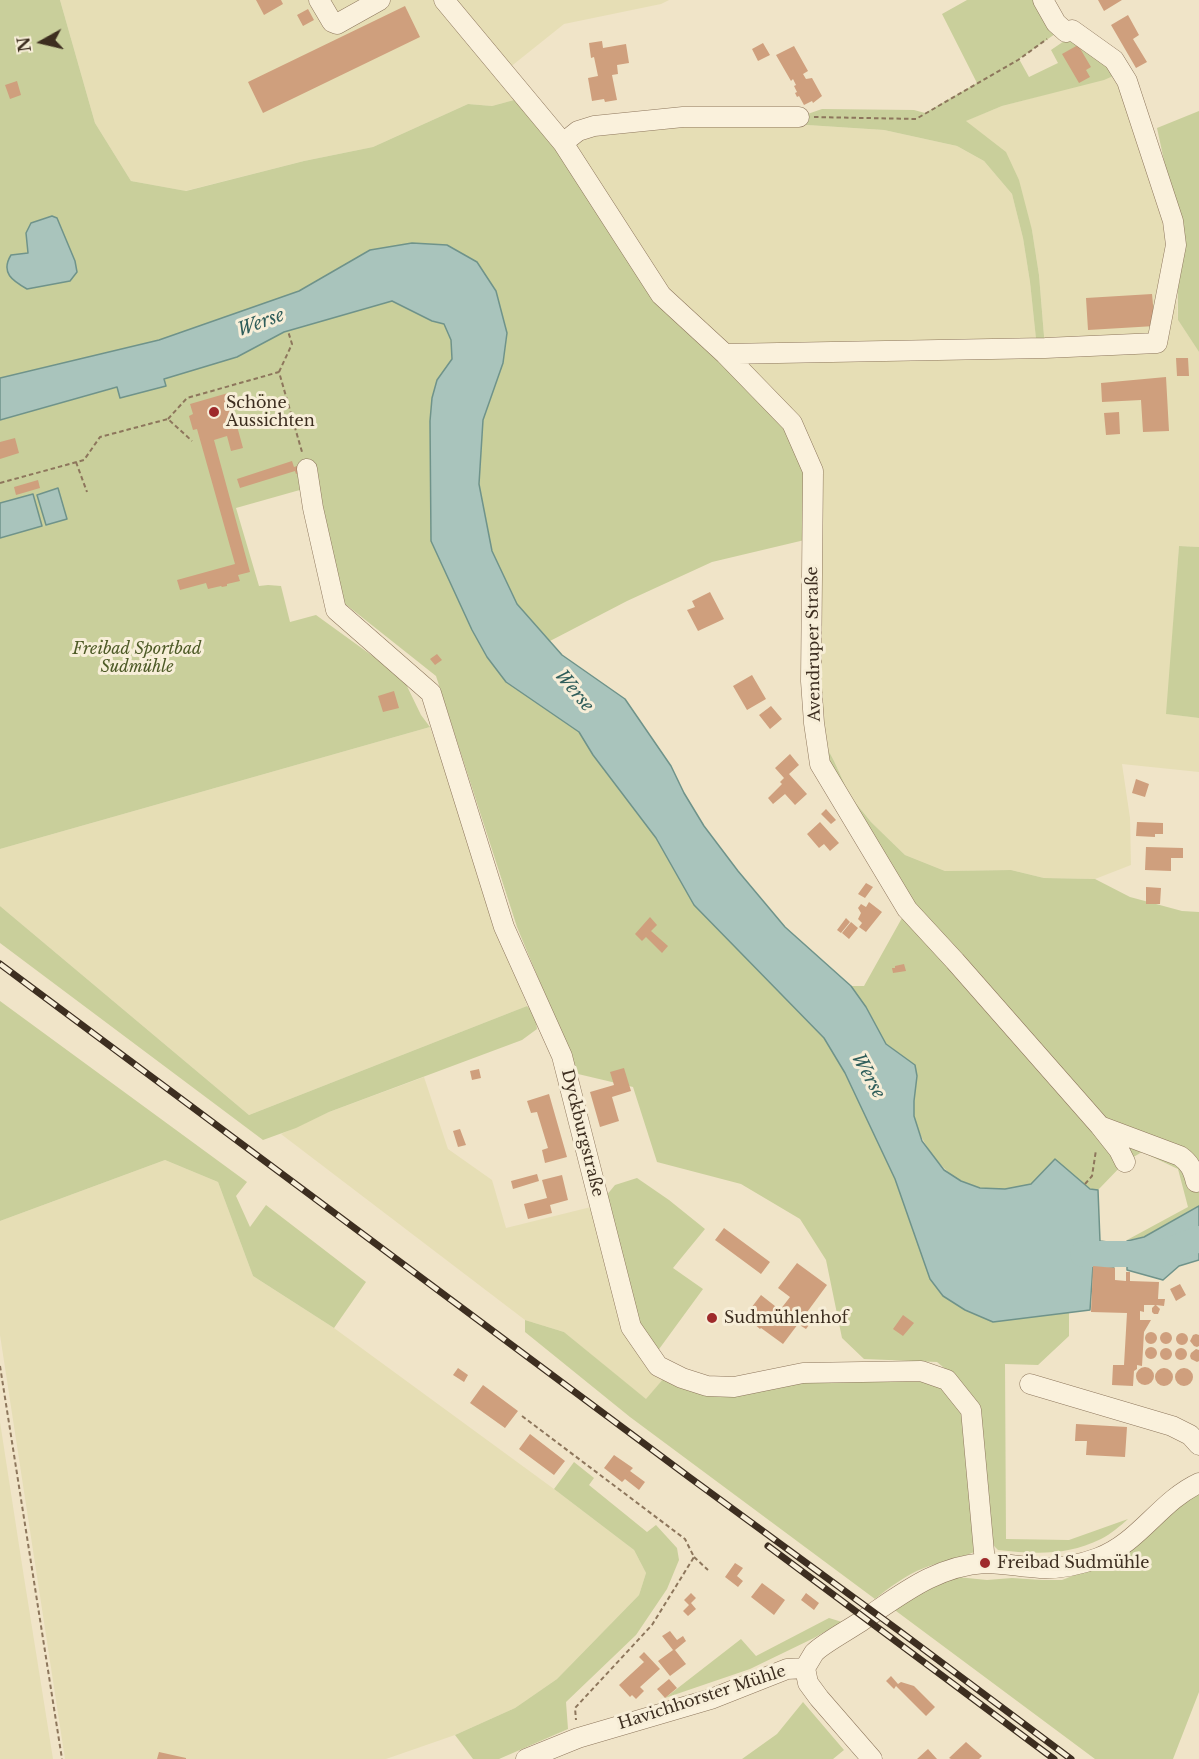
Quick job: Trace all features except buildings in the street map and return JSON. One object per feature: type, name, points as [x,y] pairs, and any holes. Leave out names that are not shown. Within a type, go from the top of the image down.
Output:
[{"type":"street","points":[[319,0],[332,22],[338,24],[380,0]]},
{"type":"street","name":"Avendruper Straße","points":[[444,0],[563,143],[661,295],[725,354],[792,423],[813,471],[811,681],[820,764],[907,909],[1100,1126],[1180,1156],[1189,1162],[1194,1170],[1196,1182]]},
{"type":"street","points":[[725,354],[1045,348],[1156,343],[1176,245],[1173,221],[1127,81],[1114,60],[1072,30],[1066,32],[1056,23],[1042,0]]},
{"type":"street","points":[[563,143],[578,131],[594,126],[683,117],[800,117]]},
{"type":"street","name":"Dyckburgstraße","points":[[307,469],[313,508],[336,610],[431,693],[504,927],[562,1056],[631,1327],[658,1366],[682,1378],[707,1386],[734,1387],[802,1373],[921,1371],[947,1380],[971,1410],[986,1563]]},
{"type":"street","points":[[1100,1126],[1119,1150],[1125,1162]]},
{"type":"street","points":[[1030,1384],[1172,1426],[1190,1435],[1199,1445]]},
{"type":"street","points":[[805,1668],[815,1651],[927,1578],[956,1568],[986,1563],[1041,1568],[1083,1564],[1118,1549],[1176,1497],[1199,1483]]},
{"type":"street","name":"Havichhorster Mühle","points":[[526,1759],[578,1738],[711,1699],[787,1669],[805,1668],[808,1683],[819,1698],[872,1759]]},
{"type":"path","points":[[800,117],[916,118],[1018,60],[1055,34],[1066,32]]},
{"type":"path","points":[[288,331],[292,344],[279,372],[307,469]]},
{"type":"path","points":[[0,483],[84,460],[100,437],[168,419],[187,398],[279,372]]},
{"type":"path","points":[[168,419],[192,441]]},
{"type":"path","points":[[76,462],[87,492]]},
{"type":"path","points":[[1085,1184],[1092,1176],[1100,1126]]},
{"type":"path","points":[[0,1365],[62,1759]]},
{"type":"path","points":[[522,1416],[685,1539],[694,1557],[708,1570]]},
{"type":"path","points":[[578,1738],[574,1708],[652,1625],[694,1557]]},
{"type":"shaded area","points":[[60,0],[669,0],[661,4],[564,24],[504,72],[525,97],[492,106],[468,104],[373,147],[304,161],[185,191],[131,181],[95,123]]},
{"type":"shaded area","points":[[1118,75],[1172,246],[1178,320],[1199,352],[1199,547],[1179,546],[1167,714],[1199,718],[1199,772],[1122,764],[1130,818],[1131,865],[1095,879],[1044,878],[1011,870],[945,871],[905,855],[871,822],[850,796],[814,723],[813,538],[563,143],[578,131],[799,117],[807,125],[884,130],[957,146],[984,161],[1012,194],[1023,238],[1037,347],[1045,347],[1039,275],[1032,230],[983,135],[965,121],[1002,106]]},
{"type":"shaded area","points":[[430,727],[527,1006],[249,1115],[0,906],[0,849]]},
{"type":"shaded area","points":[[424,1077],[448,1149],[492,1180],[506,1228],[591,1207],[664,1378],[646,1400],[564,1332],[525,1320],[281,1134],[329,1112]]},
{"type":"shaded area","points":[[165,1160],[218,1182],[253,1276],[334,1328],[634,1550],[646,1573],[639,1595],[557,1679],[515,1708],[455,1735],[386,1759],[65,1759],[0,1335],[0,1221]]},
{"type":"shaded area","points":[[0,1422],[23,1571],[53,1759],[0,1759]]},
{"type":"green space","points":[[0,0],[60,0],[95,123],[131,181],[186,191],[304,161],[373,147],[468,104],[492,106],[525,97],[661,295],[792,423],[813,471],[813,538],[712,562],[627,601],[550,641],[517,604],[492,551],[479,484],[483,420],[503,363],[507,333],[496,291],[477,262],[447,245],[370,250],[299,291],[159,340],[0,378]]},
{"type":"green space","points":[[967,0],[1042,0],[1055,34],[1019,59],[1029,77],[1058,63],[1051,50],[1073,35],[1118,74],[1104,80],[1002,106],[966,121],[1006,152],[1019,180],[1032,230],[1039,275],[1045,348],[1037,348],[1023,238],[1012,194],[984,161],[957,146],[884,130],[807,125],[799,117],[822,109],[914,110],[925,113],[977,83],[942,14]]},
{"type":"green space","points":[[1199,111],[1199,352],[1178,320],[1177,221],[1157,128]]},
{"type":"green space","name":"Freibad Sportbad Sudmühle","points":[[392,301],[432,321],[444,324],[451,340],[452,359],[437,380],[472,630],[487,657],[506,682],[579,732],[593,755],[656,838],[694,905],[824,1038],[845,1073],[895,1179],[930,1279],[993,1322],[1069,1312],[1069,1336],[1038,1365],[1005,1364],[1006,1539],[1069,1540],[1128,1519],[1105,1537],[1088,1545],[1063,1551],[1037,1553],[998,1550],[990,1542],[978,1407],[949,1372],[937,1362],[864,1359],[842,1338],[826,1260],[800,1219],[741,1184],[657,1162],[633,1087],[578,1074],[517,927],[436,676],[344,603],[314,486],[236,508],[259,586],[281,586],[290,622],[316,615],[403,678],[421,715],[430,727],[0,849],[0,420],[118,387],[121,397],[166,386],[164,379],[237,357],[284,332]]},
{"type":"green space","points":[[1179,546],[1199,547],[1199,718],[1166,714]]},
{"type":"green space","points":[[814,723],[850,796],[871,822],[905,855],[945,871],[1011,870],[1044,878],[1095,879],[1130,897],[1182,911],[1199,912],[1199,1206],[1144,1237],[1127,1240],[1188,1207],[1178,1169],[1142,1152],[1125,1162],[1098,1190],[1044,1185],[984,1189],[966,1183],[949,1173],[934,1157],[915,1122],[915,1065],[886,1044],[866,1007],[851,986],[864,986],[907,909],[820,764]]},
{"type":"green space","points":[[0,906],[249,1115],[527,1006],[535,1014],[537,1029],[522,1040],[329,1112],[296,1128],[263,1140],[0,943]]},
{"type":"green space","points":[[0,1001],[247,1182],[236,1196],[250,1227],[266,1205],[366,1282],[334,1328],[253,1276],[218,1182],[165,1160],[0,1221]]},
{"type":"green space","points":[[637,1178],[705,1229],[673,1268],[703,1289],[654,1356],[637,1318],[606,1196],[615,1185]]},
{"type":"green space","points":[[525,1320],[564,1332],[646,1399],[664,1378],[919,1377],[944,1387],[966,1416],[979,1550],[917,1571],[875,1599],[630,1417],[525,1332]]},
{"type":"green space","points":[[574,1462],[594,1478],[589,1485],[647,1532],[656,1525],[677,1548],[679,1560],[667,1589],[636,1635],[566,1702],[568,1729],[499,1759],[473,1759],[455,1735],[515,1708],[557,1679],[639,1595],[646,1573],[634,1550],[554,1489]]},
{"type":"green space","points":[[1199,1489],[1199,1692],[1173,1759],[1095,1759],[892,1608],[908,1596],[957,1577],[987,1580],[1012,1578],[1062,1580],[1085,1571]]},
{"type":"green space","points":[[829,1618],[842,1622],[750,1669],[665,1698],[741,1639],[756,1656]]},
{"type":"green space","points":[[803,1702],[844,1750],[833,1759],[742,1759],[777,1734]]},
{"type":"water","points":[[52,216],[57,218],[75,261],[77,272],[70,281],[27,289],[10,276],[8,261],[11,255],[28,253],[26,233],[31,223]]},
{"type":"water","points":[[412,243],[447,245],[477,262],[496,291],[507,333],[503,363],[483,420],[479,484],[492,551],[517,604],[562,655],[625,699],[671,766],[704,826],[738,871],[785,927],[851,986],[866,1007],[886,1044],[915,1065],[917,1076],[914,1116],[922,1141],[944,1170],[961,1181],[980,1188],[1005,1189],[1031,1184],[1055,1159],[1090,1189],[1098,1190],[1100,1241],[1116,1243],[1114,1267],[1093,1266],[1090,1310],[993,1322],[965,1310],[943,1296],[930,1279],[895,1179],[845,1073],[824,1038],[694,905],[656,838],[593,755],[579,732],[506,682],[487,657],[431,541],[430,421],[432,398],[437,380],[452,359],[451,340],[444,324],[432,321],[392,301],[284,332],[237,357],[164,379],[166,386],[120,398],[117,387],[0,420],[0,378],[159,340],[299,291],[370,250]]},
{"type":"water","points":[[58,488],[67,519],[46,525],[37,495]]},
{"type":"water","points":[[33,494],[42,526],[0,538],[0,503]]},
{"type":"water","points":[[1199,1206],[1199,1260],[1179,1266],[1163,1280],[1127,1270],[1127,1241],[1144,1237]]},
{"type":"waterway","name":"Werse","points":[[1083,1254],[1160,1254],[1199,1239]]},
{"type":"railway","points":[[0,964],[1071,1759]]},
{"type":"railway","points":[[768,1546],[1054,1759]]},
{"type":"place","name":"Schöne Aussichten","points":[[214,412]]},
{"type":"place","name":"Sudmühlenhof","points":[[712,1318]]},
{"type":"place","name":"Freibad Sudmühle","points":[[985,1563]]}]
